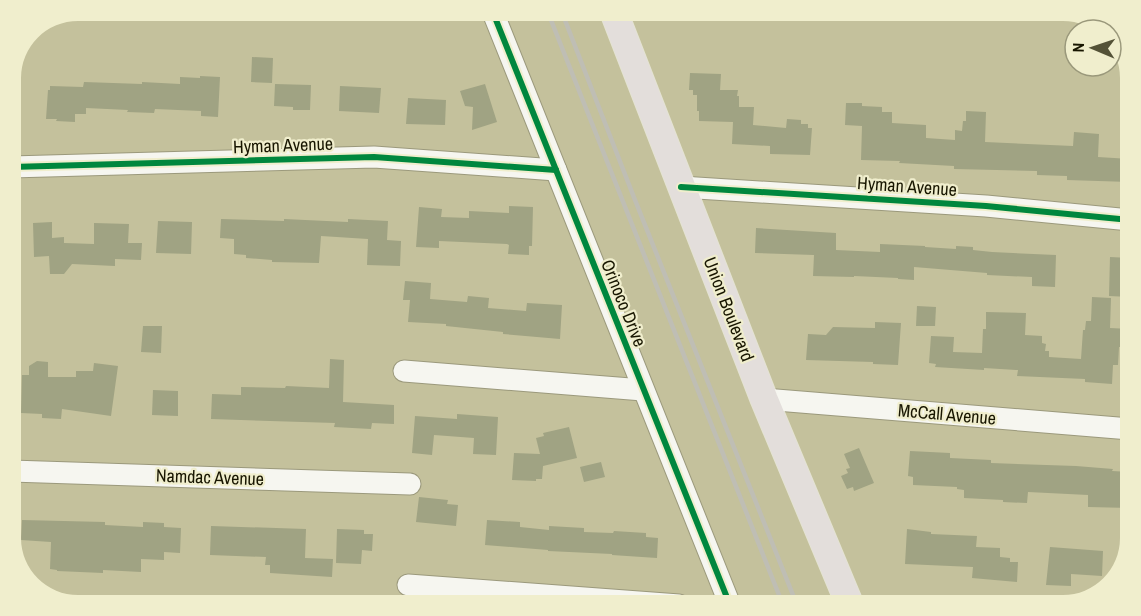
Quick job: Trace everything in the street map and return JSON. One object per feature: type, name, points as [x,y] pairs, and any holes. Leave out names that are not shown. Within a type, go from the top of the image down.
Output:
[{"type":"main road","name":"Union Boulevard","points":[[617,21],[764,399],[845,595]]},
{"type":"street","name":"Orinoco Drive","points":[[496,21],[725,595]]},
{"type":"street","name":"Hyman Avenue","points":[[21,167],[374,157],[556,170]]},
{"type":"street","name":"Hyman Avenue","points":[[681,187],[986,206],[1120,219]]},
{"type":"street","points":[[404,371],[643,390]]},
{"type":"street","name":"McCall Avenue","points":[[764,399],[1120,428]]},
{"type":"street","name":"Namdac Avenue","points":[[21,471],[410,484]]},
{"type":"street","points":[[408,585],[537,595]]},
{"type":"building","points":[[252,57],[273,58],[272,83],[251,82]]},
{"type":"building","points":[[690,73],[721,74],[720,90],[738,90],[739,107],[754,107],[753,125],[786,128],[787,119],[801,120],[801,124],[808,124],[808,128],[812,128],[810,155],[770,154],[770,146],[732,144],[733,122],[699,121],[697,95],[693,95],[693,90],[689,90]]},
{"type":"building","points":[[200,76],[220,77],[218,117],[201,116],[201,111],[155,109],[154,113],[86,108],[86,114],[75,114],[75,122],[46,119],[50,86],[83,87],[84,82],[180,84],[180,77],[200,78]]},
{"type":"building","points":[[275,84],[311,85],[310,110],[293,110],[293,107],[274,106]]},
{"type":"building","points":[[485,84],[497,122],[472,130],[473,107],[465,106],[460,91]]},
{"type":"building","points":[[340,86],[381,88],[379,113],[339,111]]},
{"type":"building","points":[[408,98],[446,100],[445,125],[406,124]]},
{"type":"building","points":[[846,103],[862,103],[862,106],[882,107],[882,112],[892,112],[892,123],[926,125],[926,138],[955,140],[955,130],[962,131],[963,121],[966,121],[966,111],[986,112],[985,142],[1073,146],[1074,132],[1099,134],[1098,157],[1120,158],[1120,182],[1067,180],[1067,176],[1037,175],[1037,171],[954,169],[954,166],[861,160],[862,126],[845,125]]},
{"type":"building","points":[[509,206],[533,207],[532,246],[529,246],[529,255],[508,254],[509,245],[507,244],[439,241],[439,248],[416,247],[419,207],[442,209],[441,217],[469,218],[469,211],[509,213]]},
{"type":"building","points":[[221,219],[388,221],[387,240],[401,241],[400,266],[367,265],[368,239],[321,236],[319,263],[272,262],[272,260],[246,258],[246,255],[234,254],[234,239],[220,238]]},
{"type":"building","points":[[158,221],[192,222],[191,254],[156,253]]},
{"type":"building","points":[[52,222],[52,238],[64,237],[64,243],[94,244],[94,223],[129,224],[128,243],[142,243],[141,260],[115,259],[115,266],[72,264],[64,274],[50,274],[49,256],[34,257],[33,223]]},
{"type":"building","points":[[756,228],[836,233],[836,250],[880,252],[880,244],[956,249],[956,246],[973,247],[973,250],[992,252],[1056,255],[1055,287],[1032,286],[1032,277],[987,275],[987,273],[914,267],[914,280],[813,276],[814,255],[755,253]]},
{"type":"building","points":[[1110,257],[1120,258],[1120,297],[1109,296]]},
{"type":"building","points":[[405,281],[431,283],[430,299],[467,302],[468,296],[489,298],[488,308],[526,311],[527,303],[562,305],[560,339],[503,334],[503,332],[446,326],[446,324],[408,322],[410,300],[403,300]]},
{"type":"building","points":[[1092,297],[1111,298],[1110,328],[1120,328],[1118,365],[1113,365],[1112,384],[1085,382],[1085,379],[1017,376],[1018,370],[935,367],[936,364],[929,363],[931,336],[954,337],[953,352],[982,353],[986,312],[1026,313],[1025,335],[1042,336],[1042,343],[1046,344],[1045,351],[1049,351],[1049,357],[1081,359],[1083,330],[1085,330],[1086,321],[1091,321]]},
{"type":"building","points":[[917,306],[936,307],[935,326],[916,326]]},
{"type":"building","points":[[875,322],[901,323],[898,365],[806,360],[808,334],[826,335],[833,327],[875,328]]},
{"type":"building","points":[[143,326],[162,326],[161,353],[141,352]]},
{"type":"building","points":[[330,359],[344,360],[343,402],[394,405],[394,424],[372,423],[371,429],[334,427],[335,423],[211,419],[212,394],[241,395],[241,387],[329,388]]},
{"type":"building","points":[[37,361],[48,362],[48,377],[76,377],[76,371],[93,371],[94,363],[118,366],[111,416],[62,409],[61,419],[42,418],[42,414],[21,413],[22,375],[29,375],[29,366]]},
{"type":"building","points":[[153,390],[178,391],[178,416],[152,415]]},
{"type":"building","points":[[457,414],[498,417],[496,455],[473,454],[474,438],[434,435],[432,455],[412,453],[415,416],[457,419]]},
{"type":"building","points":[[569,427],[577,458],[543,466],[542,479],[512,480],[514,453],[540,454],[536,438],[544,436],[543,433]]},
{"type":"building","points":[[859,448],[874,483],[854,491],[853,487],[847,489],[841,476],[848,473],[846,469],[850,468],[844,454]]},
{"type":"building","points":[[910,451],[950,453],[950,458],[991,460],[991,463],[1113,469],[1112,471],[1120,471],[1120,508],[1088,507],[1088,495],[1028,492],[1027,503],[964,498],[964,490],[957,489],[957,487],[913,485],[913,477],[908,476]]},
{"type":"building","points":[[601,462],[605,477],[584,482],[580,467]]},
{"type":"building","points":[[419,497],[448,500],[447,504],[458,505],[456,526],[416,522]]},
{"type":"building","points":[[22,520],[105,522],[105,525],[143,527],[143,522],[164,523],[164,527],[181,528],[180,553],[164,552],[164,560],[141,559],[141,572],[57,571],[50,569],[51,542],[21,540]]},
{"type":"building","points":[[487,520],[520,522],[520,527],[549,530],[549,526],[584,528],[584,532],[646,533],[646,537],[658,538],[657,558],[485,545]]},
{"type":"building","points":[[211,526],[306,529],[305,558],[333,559],[332,577],[270,573],[270,565],[265,565],[266,557],[210,555]]},
{"type":"building","points":[[337,529],[364,530],[364,534],[373,534],[372,551],[362,550],[361,564],[336,563]]},
{"type":"building","points":[[907,529],[931,532],[931,534],[977,536],[976,547],[1000,548],[1000,557],[1010,558],[1010,562],[1018,562],[1017,582],[972,578],[973,567],[905,564]]},
{"type":"building","points":[[1050,547],[1103,551],[1102,576],[1071,574],[1071,586],[1046,585]]},
{"type":"railway","points":[[551,21],[779,595]]},
{"type":"railway","points":[[565,21],[793,595]]},
{"type":"cycle path","points":[[496,21],[726,595]]},
{"type":"cycle path","points":[[21,167],[374,157],[556,170]]},
{"type":"cycle path","points":[[681,187],[986,206],[1120,219]]}]
